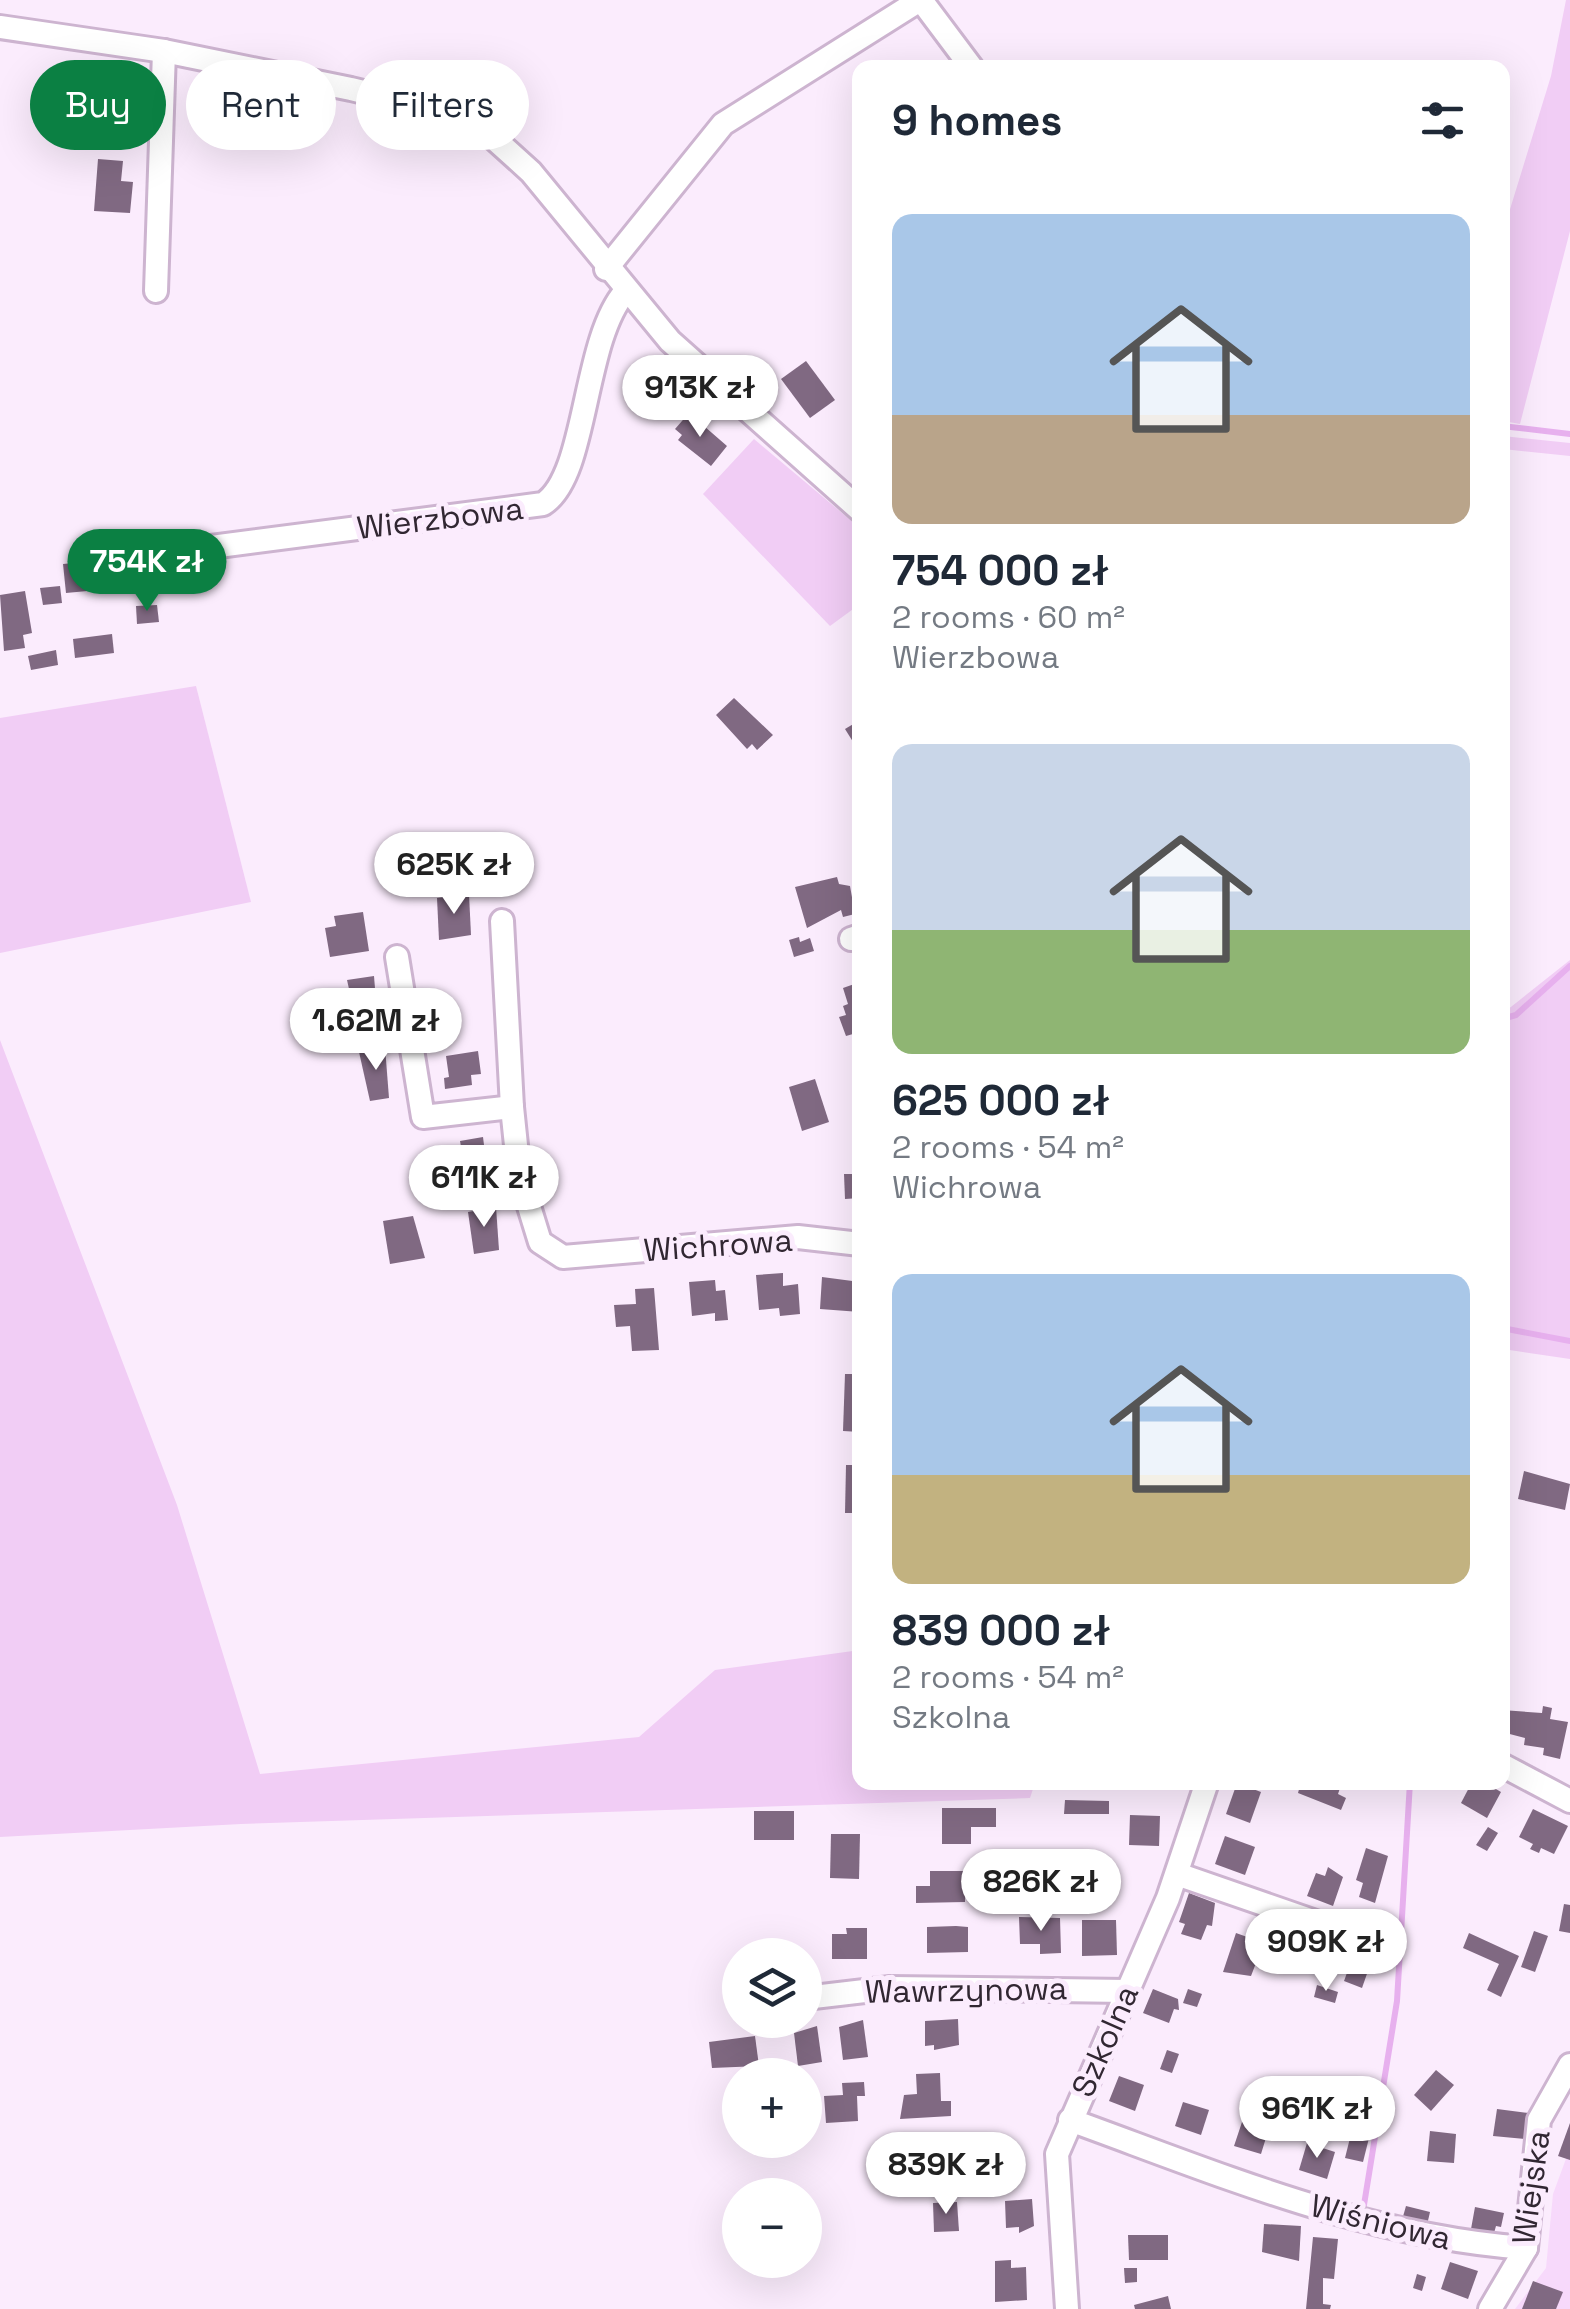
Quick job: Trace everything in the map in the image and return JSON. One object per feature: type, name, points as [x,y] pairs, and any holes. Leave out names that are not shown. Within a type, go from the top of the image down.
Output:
[{"type":"street","points":[[606,268],[723,124],[921,0],[966,60]]},
{"type":"street","points":[[0,27],[164,51],[443,111],[489,134],[531,172],[625,292],[670,341],[852,503]]},
{"type":"street","points":[[156,291],[164,51]]},
{"type":"street","name":"Wierzbowa","points":[[165,552],[543,504],[564,481],[603,326],[625,292]]},
{"type":"street","name":"Wichrowa","points":[[502,921],[519,1174],[540,1242],[563,1257],[798,1237],[852,1243]]},
{"type":"street","points":[[397,957],[422,1117],[512,1106]]},
{"type":"street","points":[[1510,1768],[1570,1801]]},
{"type":"street","name":"Szkolna","points":[[1067,2309],[1057,2154],[1177,1874],[1204,1790]]},
{"type":"street","points":[[1177,1874],[1379,1944]]},
{"type":"street","name":"Wawrzynowa","points":[[822,1996],[890,1988],[1127,1991]]},
{"type":"street","name":"Wiejska","points":[[1490,2309],[1526,2248],[1540,2120],[1570,2065]]},
{"type":"street","name":"Wiśniowa","points":[[1070,2120],[1352,2220],[1466,2244],[1526,2248]]},
{"type":"shaded area","points":[[1566,0],[1570,0],[1570,231],[1520,424],[1510,422],[1510,209],[1551,76]]},
{"type":"shaded area","points":[[1510,437],[1570,443],[1570,456],[1510,450]]},
{"type":"shaded area","points":[[754,439],[852,521],[852,610],[830,626],[703,494]]},
{"type":"shaded area","points":[[196,686],[251,902],[0,953],[0,718]]},
{"type":"shaded area","points":[[1570,960],[1570,1359],[1510,1350],[1510,1008]]},
{"type":"shaded area","points":[[0,1040],[177,1505],[260,1774],[639,1737],[715,1670],[852,1651],[852,1790],[1033,1790],[1030,1798],[241,1824],[0,1837]]},
{"type":"shaded area","points":[[1570,2148],[1570,2309],[1515,2309],[1546,2268],[1553,2194]]},
{"type":"building","points":[[98,159],[123,161],[121,181],[133,182],[130,213],[94,211]]},
{"type":"building","points":[[806,361],[835,400],[810,418],[781,379]]},
{"type":"building","points":[[689,413],[727,446],[711,466],[678,440],[682,435],[675,429]]},
{"type":"building","points":[[95,561],[98,590],[66,593],[63,564]]},
{"type":"building","points":[[60,586],[62,603],[43,605],[40,588]]},
{"type":"building","points":[[25,591],[32,633],[23,635],[25,648],[4,651],[0,595]]},
{"type":"building","points":[[157,605],[159,622],[137,624],[136,606]]},
{"type":"building","points":[[112,634],[114,653],[75,658],[73,639]]},
{"type":"building","points":[[56,650],[58,665],[31,670],[28,656]]},
{"type":"building","points":[[734,698],[773,735],[757,750],[752,744],[747,749],[716,715]]},
{"type":"building","points":[[837,877],[839,884],[850,886],[852,915],[843,917],[841,910],[807,928],[795,887]]},
{"type":"building","points":[[469,894],[471,935],[439,940],[437,898]]},
{"type":"building","points":[[363,912],[369,951],[330,957],[325,928],[336,926],[334,916]]},
{"type":"building","points":[[799,937],[800,942],[810,938],[814,951],[794,957],[789,940]]},
{"type":"building","points":[[374,976],[378,1026],[358,1029],[347,980]]},
{"type":"building","points":[[852,985],[852,1034],[846,1036],[839,1017],[846,1015],[843,1006],[848,1004],[843,988]]},
{"type":"building","points":[[385,1047],[389,1098],[370,1101],[359,1052]]},
{"type":"building","points":[[478,1051],[481,1074],[471,1075],[472,1085],[445,1089],[444,1078],[449,1077],[446,1056]]},
{"type":"building","points":[[815,1079],[829,1122],[802,1131],[789,1087]]},
{"type":"building","points":[[483,1137],[489,1184],[468,1187],[460,1141]]},
{"type":"building","points":[[844,1174],[852,1174],[852,1199],[845,1199]]},
{"type":"building","points":[[496,1207],[499,1250],[474,1254],[468,1212]]},
{"type":"building","points":[[413,1216],[425,1258],[390,1264],[383,1221]]},
{"type":"building","points":[[783,1273],[783,1286],[798,1284],[800,1314],[780,1316],[779,1308],[759,1310],[756,1275]]},
{"type":"building","points":[[822,1277],[852,1281],[852,1311],[820,1309]]},
{"type":"building","points":[[715,1280],[716,1291],[725,1290],[728,1320],[715,1321],[715,1313],[692,1316],[689,1282]]},
{"type":"building","points":[[654,1288],[659,1350],[632,1351],[630,1326],[616,1327],[614,1305],[636,1304],[635,1289]]},
{"type":"building","points":[[845,1374],[852,1374],[852,1432],[843,1431]]},
{"type":"building","points":[[846,1465],[852,1465],[852,1513],[845,1513]]},
{"type":"building","points":[[1524,1471],[1570,1484],[1565,1510],[1518,1499]]},
{"type":"building","points":[[1543,1706],[1552,1708],[1550,1719],[1568,1722],[1560,1759],[1543,1755],[1544,1748],[1524,1745],[1525,1738],[1510,1734],[1510,1711],[1542,1713]]},
{"type":"building","points":[[1235,1790],[1261,1792],[1250,1823],[1226,1814]]},
{"type":"building","points":[[1339,1790],[1338,1794],[1346,1798],[1341,1810],[1298,1793]]},
{"type":"building","points":[[1468,1790],[1501,1792],[1487,1818],[1461,1803]]},
{"type":"building","points":[[1065,1800],[1109,1801],[1109,1814],[1064,1814]]},
{"type":"building","points":[[942,1808],[996,1808],[996,1827],[971,1827],[971,1844],[942,1844]]},
{"type":"building","points":[[1533,1809],[1568,1826],[1554,1854],[1541,1848],[1539,1853],[1530,1849],[1533,1844],[1519,1837]]},
{"type":"building","points":[[754,1811],[794,1811],[794,1840],[754,1840]]},
{"type":"building","points":[[1130,1815],[1160,1816],[1159,1846],[1129,1845]]},
{"type":"building","points":[[1488,1827],[1498,1833],[1487,1851],[1476,1845]]},
{"type":"building","points":[[831,1834],[860,1834],[859,1879],[830,1878]]},
{"type":"building","points":[[1225,1836],[1255,1847],[1245,1875],[1215,1864]]},
{"type":"building","points":[[1366,1848],[1388,1856],[1375,1903],[1359,1897],[1363,1883],[1356,1880]]},
{"type":"building","points":[[1328,1867],[1343,1877],[1333,1906],[1307,1896],[1316,1873],[1325,1876]]},
{"type":"building","points":[[930,1871],[975,1871],[976,1885],[965,1885],[965,1902],[916,1903],[916,1886],[930,1886]]},
{"type":"building","points":[[1189,1893],[1215,1903],[1212,1926],[1207,1925],[1201,1940],[1181,1934],[1185,1924],[1179,1922]]},
{"type":"building","points":[[1564,1904],[1570,1905],[1570,1933],[1559,1931]]},
{"type":"building","points":[[1019,1917],[1060,1918],[1061,1953],[1040,1954],[1040,1944],[1020,1944]]},
{"type":"building","points":[[1082,1920],[1116,1920],[1117,1955],[1082,1956]]},
{"type":"building","points":[[927,1927],[968,1927],[968,1952],[927,1953]]},
{"type":"building","points":[[846,1928],[867,1928],[867,1959],[832,1959],[832,1934],[847,1934]]},
{"type":"building","points":[[1253,1929],[1272,1935],[1262,1965],[1256,1963],[1251,1976],[1223,1972],[1236,1933],[1250,1938]]},
{"type":"building","points":[[1534,1931],[1548,1936],[1535,1972],[1521,1967]]},
{"type":"building","points":[[1294,1932],[1331,1944],[1321,1972],[1285,1959]]},
{"type":"building","points":[[1469,1933],[1519,1956],[1501,1997],[1487,1990],[1499,1964],[1463,1948]]},
{"type":"building","points":[[1351,1962],[1369,1968],[1362,1988],[1344,1981]]},
{"type":"building","points":[[1317,1985],[1338,1992],[1335,2003],[1314,1997]]},
{"type":"building","points":[[1153,1989],[1178,1999],[1179,2010],[1174,2009],[1169,2023],[1143,2013]]},
{"type":"building","points":[[1188,1989],[1202,1994],[1197,2007],[1183,2003]]},
{"type":"building","points":[[958,2019],[959,2045],[934,2050],[934,2045],[925,2046],[925,2021]]},
{"type":"building","points":[[863,2020],[868,2057],[843,2060],[839,2027]]},
{"type":"building","points":[[755,2038],[758,2058],[722,2058],[722,2068],[712,2068],[709,2042]]},
{"type":"building","points":[[795,2038],[819,2038],[821,2058],[797,2058]]},
{"type":"building","points":[[1167,2050],[1179,2054],[1172,2073],[1160,2069]]},
{"type":"building","points":[[1436,2070],[1454,2085],[1431,2111],[1414,2095]]},
{"type":"building","points":[[940,2073],[941,2101],[951,2101],[951,2116],[900,2119],[904,2095],[917,2094],[916,2074]]},
{"type":"building","points":[[1119,2076],[1144,2085],[1135,2111],[1109,2101]]},
{"type":"building","points":[[864,2082],[865,2096],[857,2096],[858,2121],[826,2123],[824,2096],[843,2095],[842,2083]]},
{"type":"building","points":[[1267,2097],[1295,2105],[1292,2119],[1263,2110]]},
{"type":"building","points":[[1183,2102],[1209,2110],[1201,2135],[1175,2126]]},
{"type":"building","points":[[1497,2109],[1529,2113],[1525,2139],[1493,2136]]},
{"type":"building","points":[[1253,2115],[1267,2119],[1265,2126],[1269,2128],[1261,2154],[1234,2146],[1243,2119],[1251,2122]]},
{"type":"building","points":[[1570,2123],[1570,2160],[1558,2156]]},
{"type":"building","points":[[1430,2131],[1456,2134],[1454,2163],[1427,2161]]},
{"type":"building","points":[[1351,2134],[1369,2138],[1363,2162],[1345,2158]]},
{"type":"building","points":[[1307,2143],[1335,2152],[1327,2179],[1299,2170]]},
{"type":"building","points":[[1032,2199],[1034,2226],[1019,2233],[1019,2227],[1006,2228],[1005,2201]]},
{"type":"building","points":[[957,2202],[959,2231],[934,2232],[933,2203]]},
{"type":"building","points":[[1406,2206],[1430,2212],[1427,2225],[1402,2220]]},
{"type":"building","points":[[1475,2207],[1504,2213],[1501,2227],[1496,2226],[1494,2233],[1471,2229]]},
{"type":"building","points":[[1264,2224],[1301,2226],[1299,2261],[1262,2252]]},
{"type":"building","points":[[1128,2235],[1168,2235],[1168,2260],[1129,2260]]},
{"type":"building","points":[[1313,2237],[1338,2239],[1334,2279],[1323,2278],[1323,2304],[1331,2305],[1330,2309],[1306,2309]]},
{"type":"building","points":[[1011,2260],[1011,2268],[1026,2267],[1027,2300],[995,2302],[995,2261]]},
{"type":"building","points":[[1450,2262],[1478,2271],[1468,2299],[1441,2289]]},
{"type":"building","points":[[1124,2268],[1137,2268],[1137,2282],[1125,2283]]},
{"type":"building","points":[[1417,2274],[1426,2277],[1422,2291],[1413,2288]]},
{"type":"building","points":[[1533,2281],[1563,2292],[1556,2309],[1522,2309]]},
{"type":"building","points":[[1168,2296],[1171,2309],[1135,2309],[1134,2305]]},
{"type":"waterway","points":[[1510,427],[1570,434]]},
{"type":"waterway","points":[[1510,1017],[1570,966]]},
{"type":"waterway","points":[[1510,1330],[1570,1341]]},
{"type":"waterway","points":[[1363,2211],[1397,2001],[1410,1790]]}]
